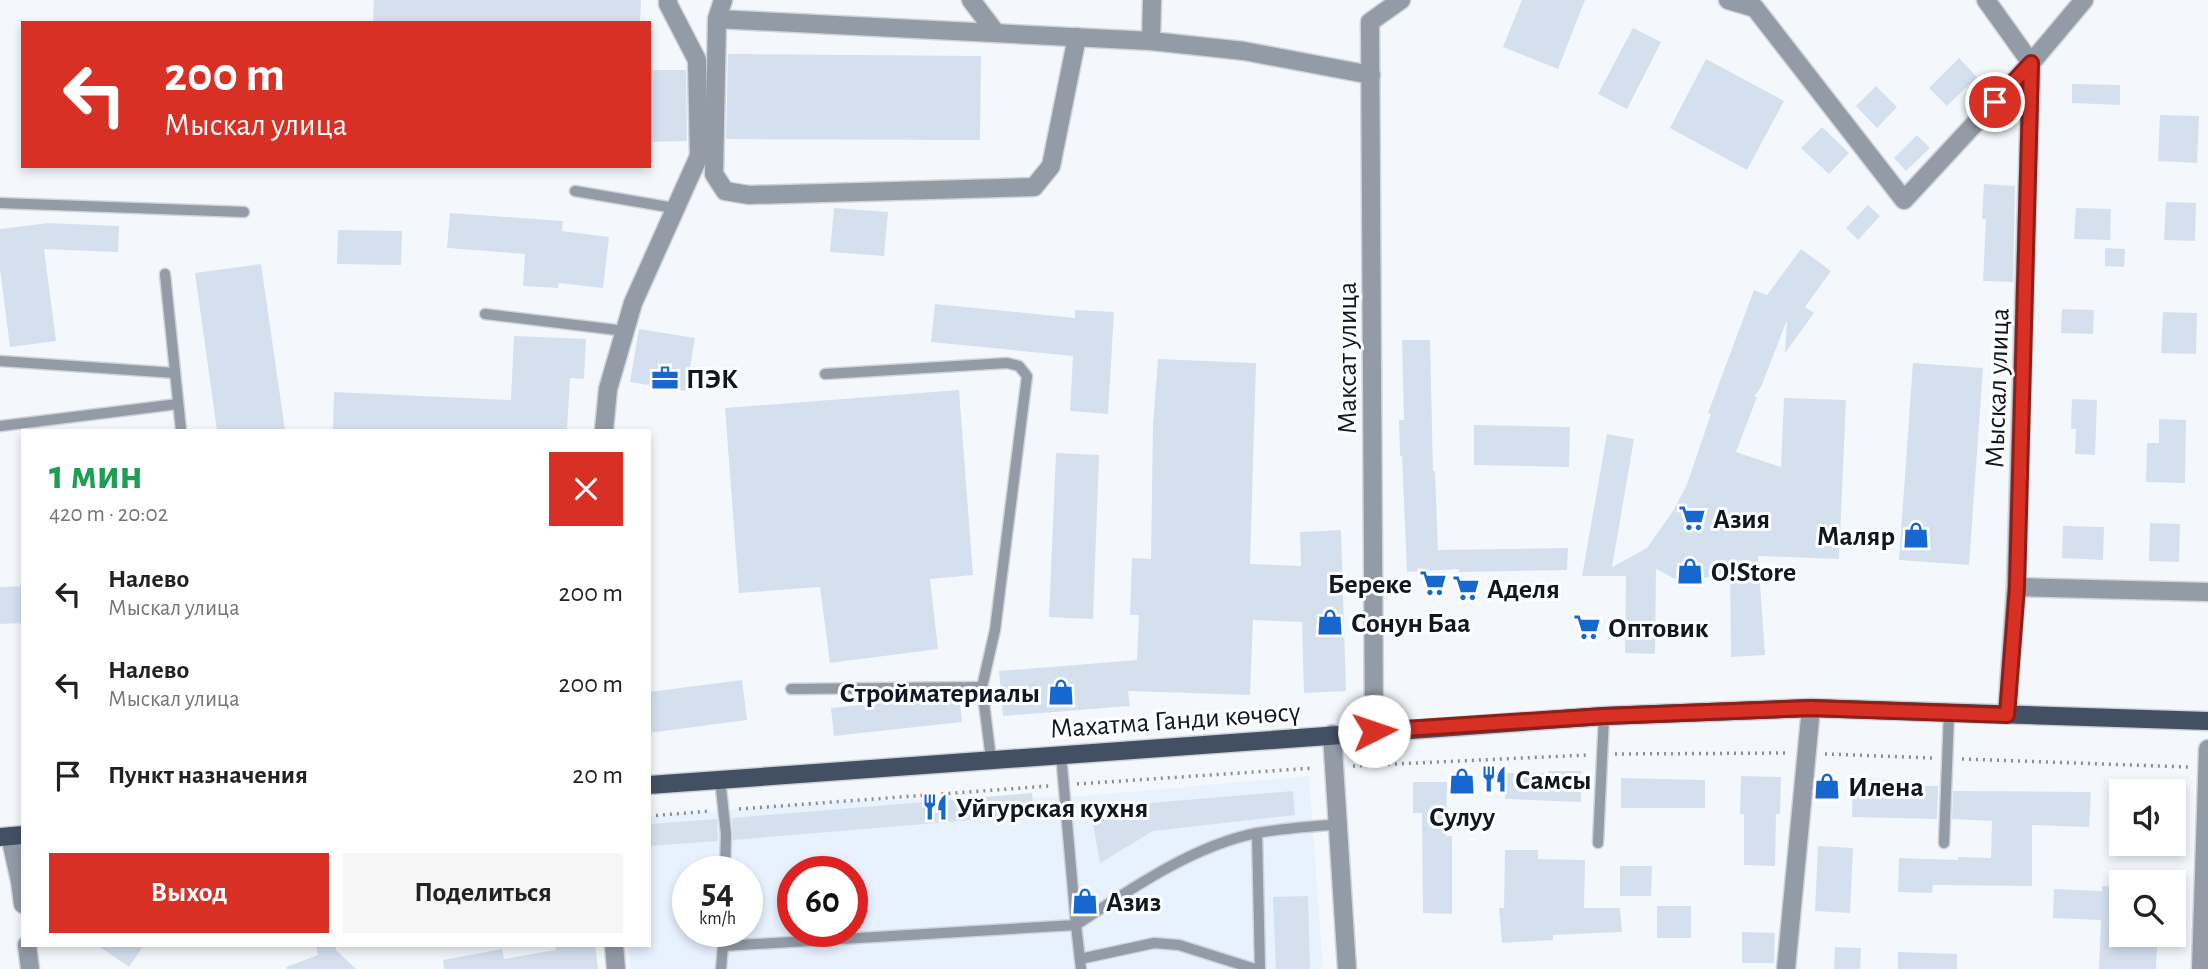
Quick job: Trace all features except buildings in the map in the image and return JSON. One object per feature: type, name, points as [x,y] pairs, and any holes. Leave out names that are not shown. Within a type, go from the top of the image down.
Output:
[{"type":"main road","name":"Махатма Ганди көчөсү","points":[[651,785],[1604,716],[1811,708],[2208,721]]},
{"type":"street","points":[[604,429],[608,388],[633,303],[699,156],[697,60],[668,0]]},
{"type":"street","points":[[723,0],[717,19],[714,174],[725,191],[749,195],[1034,187],[1051,166],[1077,37]]},
{"type":"street","points":[[971,0],[996,33]]},
{"type":"street","points":[[1151,41],[1152,0]]},
{"type":"street","name":"Максат улица","points":[[1374,731],[1370,22],[1401,0]]},
{"type":"street","points":[[1728,0],[1754,4],[1904,200],[2031,63],[2084,0]]},
{"type":"street","points":[[1986,0],[2031,63]]},
{"type":"street","points":[[717,19],[1151,41],[1244,51],[1371,75]]},
{"type":"street","name":"Мыскал улица","points":[[2007,715],[2017,587],[2031,63]]},
{"type":"street","points":[[2017,587],[2208,592]]},
{"type":"street","points":[[1786,969],[1811,708]]},
{"type":"street","points":[[1332,734],[1347,969]]},
{"type":"street","points":[[2201,969],[2205,915],[2208,749]]},
{"type":"street","points":[[11,836],[21,889]]},
{"type":"street","points":[[27,947],[30,969]]},
{"type":"street","points":[[614,947],[616,969]]},
{"type":"lane","points":[[575,191],[674,208]]},
{"type":"lane","points":[[0,203],[244,212]]},
{"type":"lane","points":[[165,274],[181,429]]},
{"type":"lane","points":[[485,314],[625,331]]},
{"type":"lane","points":[[0,361],[175,373]]},
{"type":"lane","points":[[825,374],[1007,363],[1019,366],[1027,376],[995,630],[982,687],[991,759]]},
{"type":"lane","points":[[0,426],[178,404]]},
{"type":"lane","points":[[791,689],[982,687]]},
{"type":"lane","points":[[1944,843],[1949,713]]},
{"type":"lane","points":[[1598,843],[1604,716]]},
{"type":"lane","points":[[1061,754],[1080,964],[1154,943],[1179,945],[1257,969],[1256,833]]},
{"type":"lane","points":[[720,779],[726,834],[725,856]]},
{"type":"lane","points":[[763,944],[1076,925],[1146,879],[1220,844],[1256,833],[1338,824]]},
{"type":"lane","points":[[721,969],[723,947]]},
{"type":"path","points":[[651,816],[1334,766],[1602,754],[1807,753],[2207,768]]},
{"type":"shaded area","name":"Азиз","points":[[1309,776],[1323,969],[631,969],[628,947],[651,947],[651,816],[845,801],[1083,796]]},
{"type":"place","name":"ПЭК","points":[[665,378]]},
{"type":"place","name":"Азия","points":[[1692,518]]},
{"type":"place","name":"Маляр","points":[[1916,535]]},
{"type":"place","name":"O!Store","points":[[1690,571]]},
{"type":"place","name":"Береке","points":[[1433,583]]},
{"type":"place","name":"Аделя","points":[[1466,588]]},
{"type":"place","name":"Сонун Баа","points":[[1330,622]]},
{"type":"place","name":"Оптовик","points":[[1587,627]]},
{"type":"place","name":"Стройматериалы","points":[[1061,692]]},
{"type":"place","name":"Самсы","points":[[1494,779]]},
{"type":"place","name":"Сулуу","points":[[1462,781]]},
{"type":"place","name":"Илена","points":[[1827,786]]},
{"type":"place","name":"Уйгурская кухня","points":[[935,807]]},
{"type":"place","name":"Азиз","points":[[1085,901]]},
{"type":"route","points":[[1374,731],[1604,716],[1811,708],[2007,715],[2017,587],[2031,63],[1995,102]]}]
